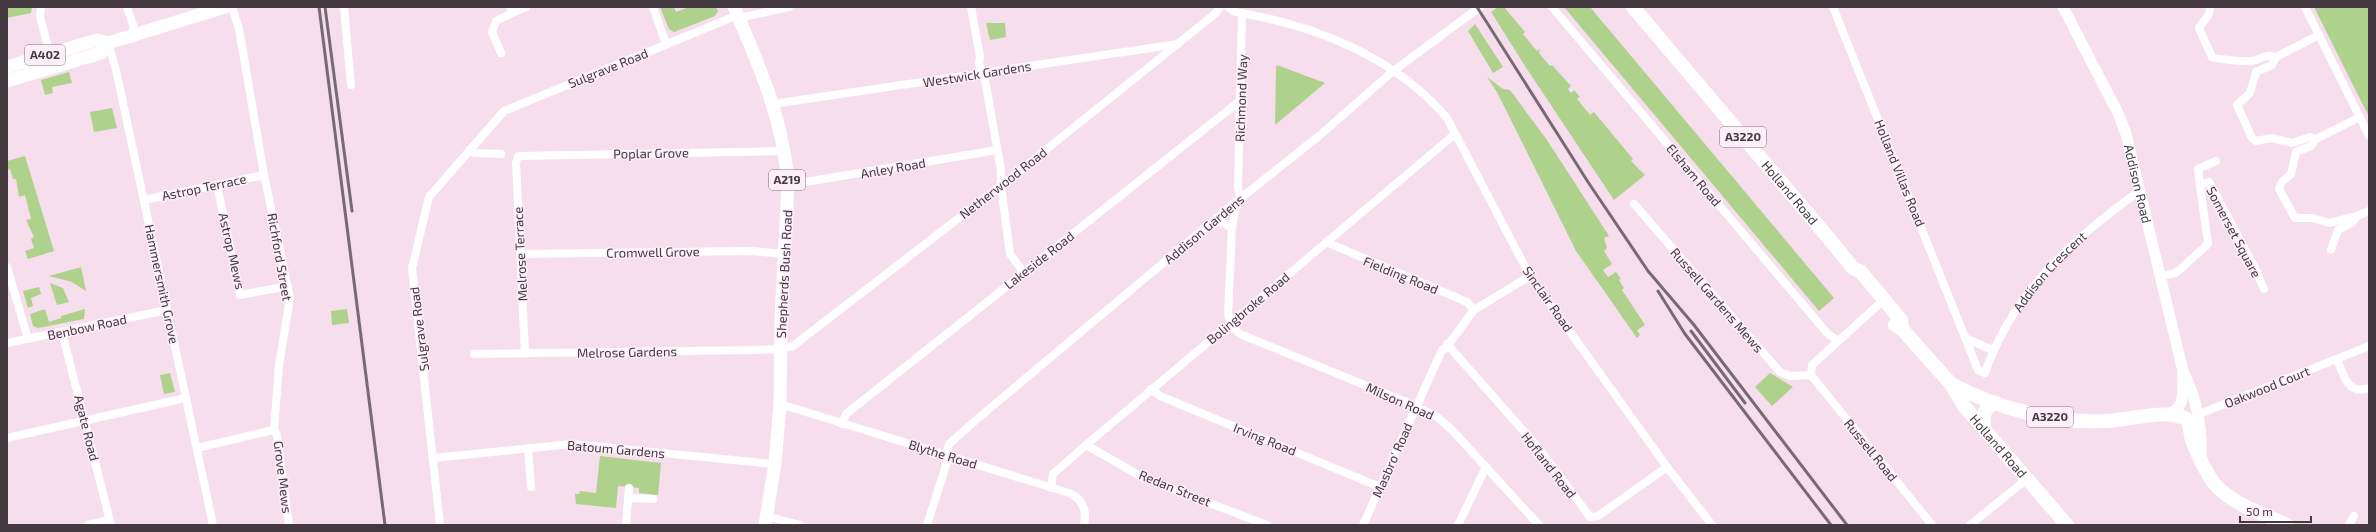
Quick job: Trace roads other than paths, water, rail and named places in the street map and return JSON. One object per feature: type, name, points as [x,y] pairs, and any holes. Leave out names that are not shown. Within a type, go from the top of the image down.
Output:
[{"type":"highway","name":"Holland Road","points":[[1633,7],[1853,268],[1860,272],[1901,320],[1902,329]]},
{"type":"highway","name":"Holland Road","points":[[1853,268],[1854,278],[1896,327],[1902,329],[1951,384],[1964,406],[2067,525]]},
{"type":"highway","name":"A3220","points":[[1951,384],[1969,394],[1996,403],[2066,421],[2106,421],[2162,415]]},
{"type":"highway","points":[[1986,432],[1983,416],[1988,406],[1996,403]]},
{"type":"highway","name":"Addison Road","points":[[2162,415],[2179,416],[2187,420],[2193,441],[2212,482],[2228,496],[2287,525]]},
{"type":"main road","name":"A402","points":[[7,67],[97,40],[108,43],[220,8]]},
{"type":"main road","name":"Shepherds Bush Road","points":[[737,13],[773,104],[784,151],[788,185],[786,254],[780,349],[780,404],[775,464],[766,521]]},
{"type":"main road","name":"A402","points":[[7,81],[101,53],[108,43]]},
{"type":"street","points":[[41,7],[40,17],[50,54]]},
{"type":"street","points":[[128,7],[136,34]]},
{"type":"street","name":"Richford Street","points":[[232,7],[239,29],[264,175],[290,298],[280,365],[274,430]]},
{"type":"street","points":[[344,7],[351,85]]},
{"type":"street","points":[[501,53],[492,32],[492,28],[499,19],[511,10],[526,7]]},
{"type":"street","points":[[652,7],[666,44]]},
{"type":"street","name":"Sulgrave Road","points":[[440,525],[412,264],[426,202],[504,110],[666,44],[737,13],[789,7]]},
{"type":"street","points":[[971,7],[980,57],[979,64],[982,72],[997,150],[1010,254],[1024,273]]},
{"type":"street","name":"Netherwood Road","points":[[780,349],[792,346],[801,340],[1001,186],[1180,43],[1216,13],[1220,7]]},
{"type":"street","points":[[1228,7],[1235,12],[1242,13]]},
{"type":"street","name":"Addison Gardens","points":[[927,525],[947,456],[949,444],[953,440],[1239,200],[1320,136],[1392,72],[1480,7]]},
{"type":"street","name":"Elsham Road","points":[[1552,7],[1827,333],[1837,340]]},
{"type":"street","name":"Holland Villas Road","points":[[1833,7],[1967,339],[1975,365],[1978,370],[1986,373]]},
{"type":"street","name":"Addison Road","points":[[2063,7],[2118,113],[2126,134],[2183,371],[2190,385],[2197,415],[2202,439],[2201,458]]},
{"type":"street","points":[[2210,7],[2209,14],[2198,28],[2212,57],[2216,60],[2237,59],[2251,61],[2267,55],[2276,57]]},
{"type":"street","points":[[2305,7],[2369,136]]},
{"type":"street","name":"Sinclair Road","points":[[1242,13],[1283,22],[1324,35],[1374,58],[1419,90],[1434,103],[1447,118],[1530,276],[1667,467],[1712,525]]},
{"type":"street","name":"Richmond Way","points":[[1230,322],[1228,314],[1232,228],[1239,200],[1242,13]]},
{"type":"street","points":[[2256,72],[2272,65],[2276,57],[2319,35]]},
{"type":"street","name":"Hammersmith Grove","points":[[108,43],[144,200],[214,525]]},
{"type":"street","name":"Westwick Gardens","points":[[773,104],[1180,43]]},
{"type":"street","points":[[2251,61],[2256,72],[2250,93],[2237,105],[2252,138],[2256,141],[2272,138],[2292,143],[2310,136],[2316,139]]},
{"type":"street","name":"Lakeside Road","points":[[842,424],[846,414],[1241,100]]},
{"type":"street","points":[[2296,152],[2311,146],[2316,139],[2360,117]]},
{"type":"street","name":"Bolingbroke Road","points":[[1051,488],[1053,474],[1086,445],[1230,322],[1455,134]]},
{"type":"street","points":[[2292,143],[2296,152],[2291,174],[2282,182],[2279,189],[2291,214],[2300,219],[2313,218],[2324,222],[2334,222],[2357,216],[2369,210]]},
{"type":"street","points":[[469,150],[474,153],[501,154]]},
{"type":"street","name":"Anley Road","points":[[788,185],[997,150]]},
{"type":"street","name":"Poplar Grove","points":[[518,156],[784,151]]},
{"type":"street","name":"Melrose Terrace","points":[[518,156],[516,163],[525,353]]},
{"type":"street","name":"Somerset Square","points":[[2161,276],[2176,273],[2208,244],[2198,169],[2216,161]]},
{"type":"street","name":"Astrop Terrace","points":[[144,200],[264,175]]},
{"type":"street","name":"Somerset Square","points":[[2200,185],[2209,182],[2255,268],[2264,289]]},
{"type":"street","name":"Astrop Mews","points":[[217,185],[240,295],[288,286]]},
{"type":"street","name":"Addison Crescent","points":[[1986,373],[1993,350],[2014,313],[2056,258],[2079,236],[2134,195],[2141,193]]},
{"type":"street","name":"Russell Gardens Mews","points":[[1634,204],[1780,372],[1790,376],[1811,375]]},
{"type":"street","points":[[2331,250],[2338,230],[2352,223],[2357,216]]},
{"type":"street","points":[[1214,222],[1223,222],[1232,228]]},
{"type":"street","points":[[2334,222],[2338,230]]},
{"type":"street","name":"Fielding Road","points":[[1326,242],[1467,302],[1474,310]]},
{"type":"street","name":"Cromwell Grove","points":[[521,254],[751,251],[786,254]]},
{"type":"street","points":[[7,267],[28,339]]},
{"type":"street","name":"Masbro' Road","points":[[1363,525],[1442,350],[1445,349],[1447,344],[1474,310],[1530,276]]},
{"type":"street","points":[[1811,375],[1812,365],[1837,340],[1878,305]]},
{"type":"street","name":"Benbow Road","points":[[7,343],[167,310]]},
{"type":"street","name":"Milson Road","points":[[1230,322],[1233,328],[1240,334],[1416,407],[1442,420],[1539,525]]},
{"type":"street","name":"Agate Road","points":[[62,332],[110,522]]},
{"type":"street","points":[[1967,339],[1993,350]]},
{"type":"street","name":"Hofland Road","points":[[1447,344],[1541,451],[1590,517],[1598,516],[1667,467]]},
{"type":"street","name":"Oakwood Court","points":[[2197,415],[2369,346]]},
{"type":"street","name":"Melrose Gardens","points":[[474,354],[780,349]]},
{"type":"street","points":[[2337,359],[2349,385],[2358,391],[2369,388]]},
{"type":"street","name":"Addison Road","points":[[2162,415],[2178,410],[2182,404],[2183,371]]},
{"type":"street","name":"Russell Road","points":[[1811,375],[1932,525]]},
{"type":"street","name":"Irving Road","points":[[1151,389],[1160,396],[1380,487]]},
{"type":"street","points":[[7,438],[186,398]]},
{"type":"street","name":"Blythe Road","points":[[780,404],[1074,495],[1085,509],[1084,525]]},
{"type":"street","points":[[197,448],[274,430]]},
{"type":"street","name":"Grove Mews","points":[[274,430],[277,435],[289,525]]},
{"type":"street","name":"Batoum Gardens","points":[[434,458],[571,444],[775,464]]},
{"type":"street","name":"Redan Street","points":[[1086,445],[1144,478],[1267,525]]},
{"type":"street","points":[[528,448],[531,487]]},
{"type":"street","points":[[1458,525],[1486,467]]},
{"type":"street","points":[[1970,525],[2027,479]]},
{"type":"street","points":[[626,525],[629,488]]},
{"type":"street","points":[[628,498],[653,500]]},
{"type":"street","points":[[2349,525],[2354,516]]},
{"type":"street","points":[[766,521],[800,525]]},
{"type":"street","points":[[88,525],[110,522]]},
{"type":"railway","points":[[319,7],[385,525]]},
{"type":"railway","points":[[325,7],[352,211]]},
{"type":"railway","points":[[1477,7],[1588,182],[1648,271],[1694,325],[1847,525]]},
{"type":"railway","points":[[1658,291],[1685,334],[1831,525]]},
{"type":"railway","points":[[1691,331],[1745,403]]}]
